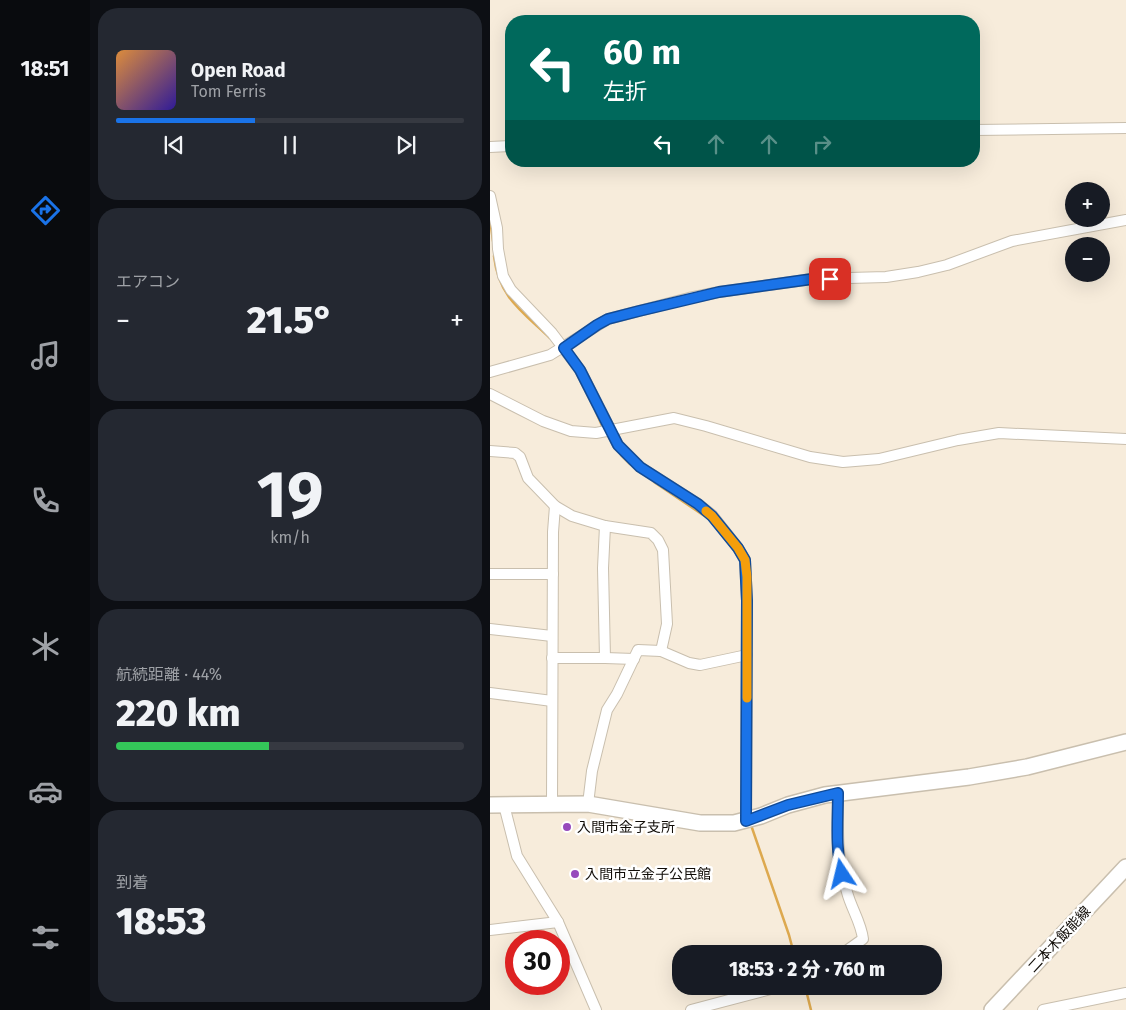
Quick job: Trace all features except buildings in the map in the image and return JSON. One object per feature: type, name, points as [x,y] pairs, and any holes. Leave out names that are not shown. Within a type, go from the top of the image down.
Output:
[{"type":"street","points":[[980,130],[1126,128]]},
{"type":"street","points":[[490,147],[505,146]]},
{"type":"street","points":[[490,196],[497,228],[498,249],[503,276],[511,290],[564,348],[580,370],[618,445],[634,462],[712,516],[738,548],[745,560],[747,577],[746,821]]},
{"type":"street","points":[[490,372],[550,355],[608,319],[689,298],[812,279],[886,277],[918,272],[947,265],[1012,241],[1126,220]]},
{"type":"street","points":[[490,394],[560,428],[582,433],[610,431],[674,418],[810,457],[843,462],[879,459],[974,437],[1000,433],[1126,439]]},
{"type":"street","points":[[490,451],[515,453],[520,457],[528,478],[555,506],[572,516],[605,526],[651,533],[658,540],[663,550],[667,624],[661,651]]},
{"type":"street","points":[[552,803],[552,636],[555,506]]},
{"type":"street","points":[[605,526],[603,568],[605,658]]},
{"type":"street","points":[[490,574],[553,574]]},
{"type":"street","points":[[490,629],[552,636]]},
{"type":"street","points":[[588,804],[592,771],[607,710],[617,694],[638,650],[661,651],[689,663],[700,665],[747,656]]},
{"type":"street","points":[[552,658],[634,659]]},
{"type":"street","points":[[490,693],[552,701]]},
{"type":"street","points":[[596,1010],[558,922],[516,856],[497,805],[588,804],[700,823],[734,823],[746,821],[788,805],[838,793],[969,777],[1027,767],[1126,742]]},
{"type":"street","points":[[838,793],[837,836],[839,862],[847,893],[863,939],[855,945]]},
{"type":"street","name":"二本木飯能線","points":[[992,1010],[1126,867]]},
{"type":"street","points":[[490,930],[558,922]]},
{"type":"street","points":[[1043,1010],[1126,993]]},
{"type":"street","points":[[691,1010],[748,995]]},
{"type":"waterway","points":[[490,219],[493,241]]},
{"type":"waterway","points":[[494,256],[501,283],[513,303],[550,338]]},
{"type":"waterway","points":[[596,412],[603,428]]},
{"type":"waterway","points":[[621,455],[630,464]]},
{"type":"waterway","points":[[654,482],[709,519]]},
{"type":"waterway","points":[[751,825],[792,945]]},
{"type":"waterway","points":[[807,995],[811,1010]]},
{"type":"slow traffic","points":[[706,511],[730,537],[745,560],[747,577],[747,698]]},
{"type":"place","name":"入間市金子支所","points":[[567,827]]},
{"type":"place","name":"入間市立金子公民館","points":[[575,874]]},
{"type":"route","points":[[830,279],[812,279],[719,292],[608,319],[564,348],[580,370],[618,445],[628,457],[682,496],[698,504],[712,516],[730,537],[745,560],[747,577],[746,821],[807,799],[838,793],[837,836],[842,874]]}]
